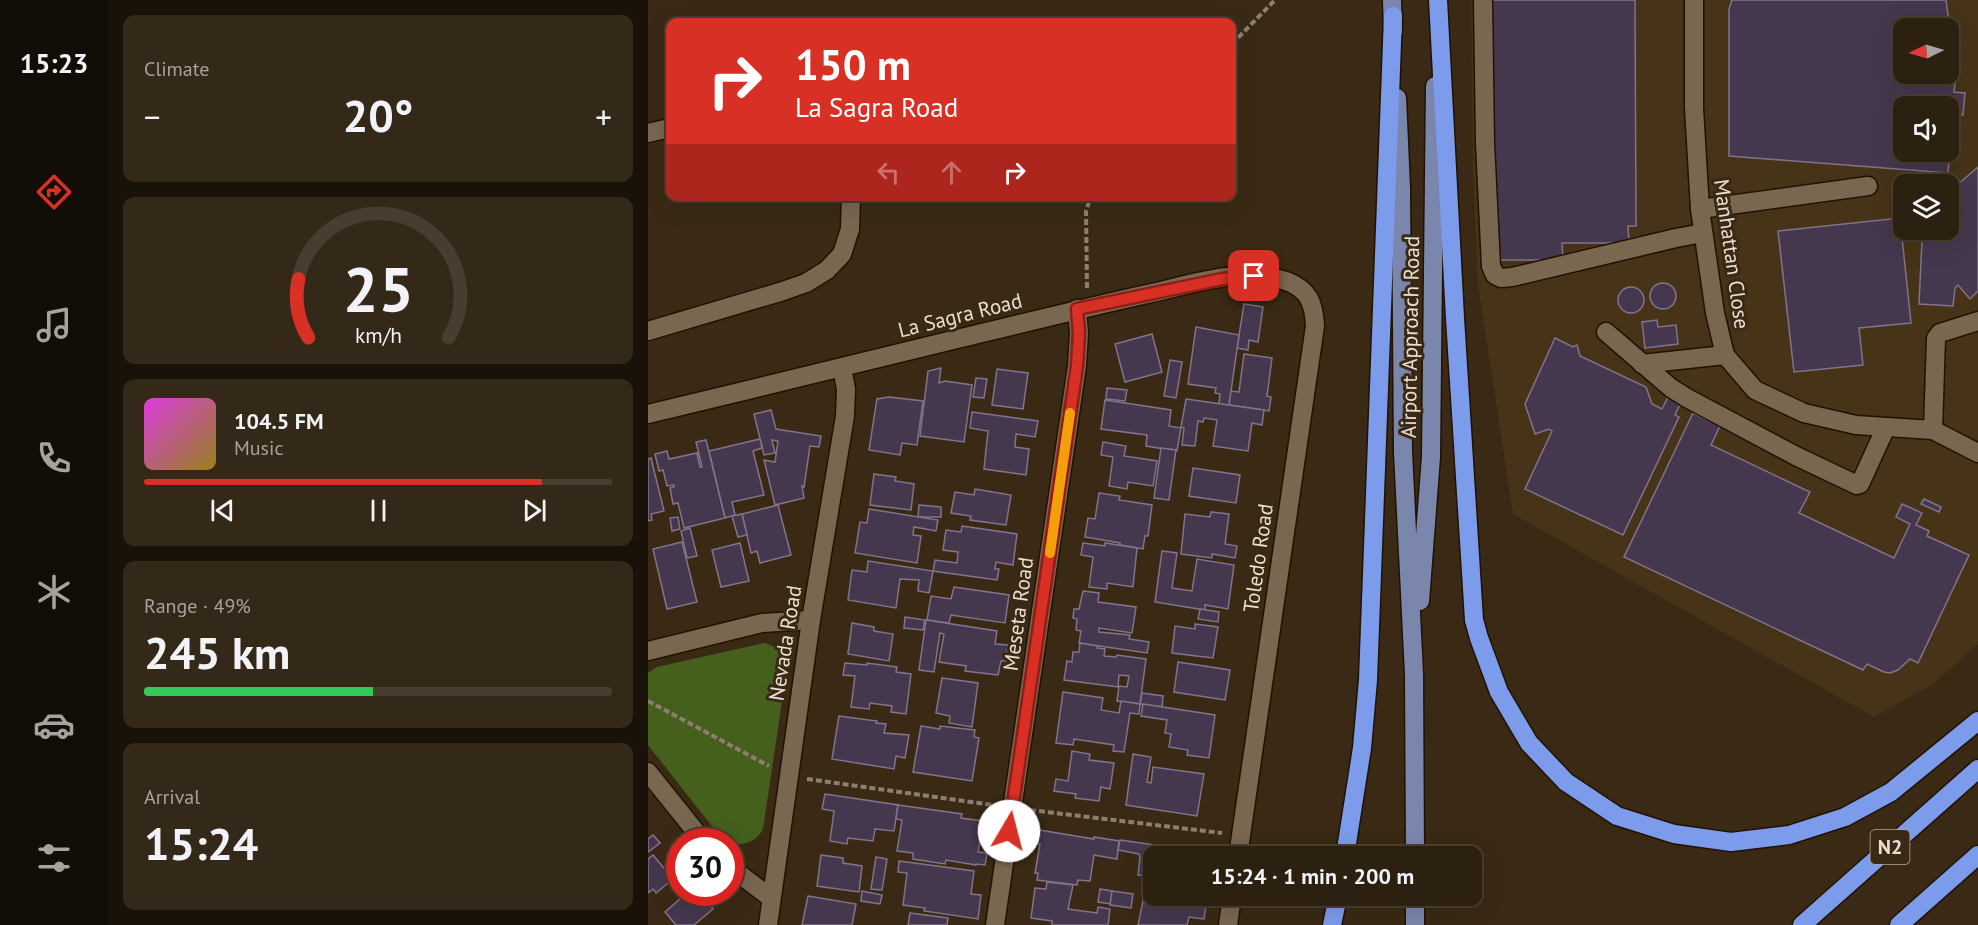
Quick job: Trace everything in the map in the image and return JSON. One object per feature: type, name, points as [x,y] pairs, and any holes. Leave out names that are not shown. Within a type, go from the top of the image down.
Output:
[{"type":"highway","points":[[1437,0],[1474,620],[1499,692],[1529,742],[1566,782],[1617,816],[1674,834],[1731,842],[1789,835],[1845,817],[1891,792],[1978,721]]},
{"type":"highway","points":[[1348,846],[1358,782],[1368,680],[1392,8]]},
{"type":"highway","name":"N2","points":[[1802,925],[1978,769]]},
{"type":"highway","points":[[1899,925],[1978,855]]},
{"type":"highway","points":[[1332,925],[1336,906]]},
{"type":"main road","name":"Airport Approach Road","points":[[1414,674],[1431,457],[1437,0]]},
{"type":"main road","name":"Airport Approach Road","points":[[1392,8],[1401,188],[1403,452],[1414,674],[1415,846]]},
{"type":"main road","points":[[1415,906],[1415,925]]},
{"type":"street","points":[[1483,0],[1485,143],[1492,272],[1501,278],[1512,277],[1703,233]]},
{"type":"street","name":"Manhattan Close","points":[[1694,0],[1694,108],[1700,209],[1715,313],[1725,356],[1755,390],[1804,413],[1856,425],[1933,430]]},
{"type":"street","points":[[648,133],[666,129]]},
{"type":"street","points":[[1700,209],[1868,186]]},
{"type":"street","points":[[648,331],[780,292],[806,283],[827,270],[842,254],[850,229],[851,201]]},
{"type":"street","name":"La Sagra Road","points":[[648,414],[1083,308],[1230,278],[1254,276],[1284,280]]},
{"type":"street","name":"Toledo Road","points":[[1239,846],[1315,326],[1315,309],[1309,298],[1302,290],[1284,280]]},
{"type":"street","name":"Meseta Road","points":[[995,925],[1077,366],[1083,308]]},
{"type":"street","points":[[1978,321],[1940,333],[1936,338],[1933,430],[1978,453]]},
{"type":"street","points":[[1606,332],[1671,388],[1687,398],[1796,456],[1857,485],[1866,473],[1886,427]]},
{"type":"street","points":[[1642,364],[1725,356]]},
{"type":"street","name":"Nevada Road","points":[[768,925],[811,620],[845,416],[846,389],[842,368]]},
{"type":"street","points":[[648,651],[762,623],[811,620]]},
{"type":"street","points":[[648,772],[693,828]]},
{"type":"street","points":[[744,878],[771,898]]},
{"type":"street","points":[[1228,925],[1231,906]]},
{"type":"path","points":[[1236,40],[1275,0]]},
{"type":"path","points":[[1083,308],[1086,280],[1086,211],[1089,201]]},
{"type":"path","points":[[648,701],[789,776],[1012,808],[1241,835]]},
{"type":"shaded area","points":[[1471,0],[1978,0],[1978,644],[1933,684],[1874,717],[1513,514],[1478,284],[1473,171]]},
{"type":"green space","points":[[764,643],[780,651],[785,658],[787,668],[763,829],[750,842],[744,843],[744,828],[713,828],[648,745],[648,673],[657,667]]},
{"type":"building","points":[[1491,0],[1635,0],[1636,226],[1628,226],[1629,243],[1562,243],[1563,260],[1501,260],[1499,257],[1491,202]]},
{"type":"building","points":[[1732,0],[1946,0],[1948,18],[1893,18],[1893,84],[1955,84],[1954,92],[1965,93],[1963,115],[1959,115],[1959,96],[1893,96],[1893,162],[1949,162],[1948,173],[1729,156],[1729,9]]},
{"type":"building","points":[[1978,167],[1978,291],[1970,299],[1958,285],[1955,288],[1953,306],[1919,304],[1922,240],[1959,240],[1959,183]]},
{"type":"building","points":[[1893,219],[1893,240],[1902,240],[1911,323],[1859,328],[1863,365],[1794,372],[1778,231]]},
{"type":"building","points":[[1663,283],[1672,287],[1676,296],[1672,305],[1663,309],[1654,305],[1650,296],[1654,287]]},
{"type":"building","points":[[1631,287],[1640,291],[1644,300],[1640,309],[1631,313],[1622,309],[1618,300],[1622,291]]},
{"type":"building","points":[[1244,304],[1263,307],[1258,342],[1249,340],[1248,350],[1237,348]]},
{"type":"building","points":[[1657,320],[1658,327],[1676,325],[1678,344],[1645,348],[1642,322]]},
{"type":"building","points":[[1196,327],[1239,335],[1229,405],[1219,404],[1220,394],[1215,393],[1216,388],[1188,384]]},
{"type":"building","points":[[1152,334],[1162,372],[1125,382],[1115,344]]},
{"type":"building","points":[[1555,338],[1573,347],[1577,345],[1580,356],[1646,387],[1652,404],[1662,409],[1668,397],[1681,402],[1675,415],[1679,417],[1623,535],[1525,489],[1552,431],[1549,429],[1535,434],[1525,404]]},
{"type":"building","points":[[1244,354],[1272,358],[1267,396],[1271,397],[1269,411],[1229,405],[1231,391],[1239,392]]},
{"type":"building","points":[[1170,360],[1182,362],[1176,398],[1164,396]]},
{"type":"building","points":[[941,368],[939,383],[945,381],[972,385],[964,442],[920,436],[928,371]]},
{"type":"building","points":[[997,369],[1028,373],[1023,409],[992,405]]},
{"type":"building","points":[[976,378],[987,379],[984,398],[973,397]]},
{"type":"building","points":[[1107,388],[1127,390],[1125,401],[1106,399]]},
{"type":"building","points":[[889,397],[923,401],[917,445],[902,443],[900,455],[869,450],[877,399]]},
{"type":"building","points":[[1186,399],[1264,410],[1262,425],[1252,423],[1248,451],[1213,446],[1217,420],[1204,418],[1203,422],[1198,421],[1195,446],[1182,445],[1184,428],[1181,427]]},
{"type":"building","points":[[1105,400],[1171,410],[1169,426],[1181,428],[1177,451],[1146,446],[1147,435],[1101,429]]},
{"type":"building","points":[[771,410],[776,429],[821,436],[819,447],[810,446],[804,487],[802,486],[804,498],[775,505],[764,460],[775,462],[778,441],[772,440],[775,453],[764,455],[754,414]]},
{"type":"building","points":[[972,412],[1038,421],[1035,437],[1016,434],[1015,447],[1029,449],[1026,475],[984,469],[988,431],[970,428]]},
{"type":"building","points":[[1693,413],[1720,426],[1711,445],[1810,492],[1799,513],[1894,558],[1910,524],[1896,517],[1902,504],[1922,513],[1916,525],[1929,531],[1927,536],[1969,555],[1918,663],[1910,659],[1898,670],[1890,673],[1867,664],[1863,670],[1624,557]]},
{"type":"building","points":[[760,439],[762,448],[753,451],[764,495],[732,502],[735,515],[725,518],[709,451]]},
{"type":"building","points":[[706,440],[725,518],[684,528],[678,503],[673,504],[670,488],[674,485],[667,486],[663,470],[659,471],[655,454],[667,451],[669,459],[697,453],[700,467],[702,467],[696,442]]},
{"type":"building","points":[[1103,442],[1126,446],[1124,456],[1157,461],[1153,486],[1128,482],[1127,489],[1109,486],[1113,457],[1101,455]]},
{"type":"building","points":[[1161,448],[1176,450],[1169,500],[1154,498]]},
{"type":"building","points":[[651,458],[664,511],[651,514],[652,520],[648,521],[648,459]]},
{"type":"building","points":[[1193,468],[1240,475],[1236,503],[1189,496]]},
{"type":"building","points":[[874,474],[896,477],[895,481],[914,484],[911,510],[870,505]]},
{"type":"building","points":[[975,489],[1011,495],[1006,525],[970,520],[971,516],[951,513],[955,492],[974,495]]},
{"type":"building","points":[[1099,493],[1120,496],[1119,500],[1152,505],[1148,536],[1145,536],[1143,549],[1085,537],[1088,518],[1095,519]]},
{"type":"building","points":[[1924,499],[1941,507],[1939,512],[1921,504]]},
{"type":"building","points":[[778,505],[791,555],[760,563],[757,551],[751,553],[742,514]]},
{"type":"building","points":[[919,505],[941,507],[941,517],[918,517]]},
{"type":"building","points":[[869,509],[938,520],[936,531],[914,527],[913,535],[921,536],[917,563],[855,553],[860,522],[867,523]]},
{"type":"building","points":[[1211,512],[1229,514],[1225,544],[1237,546],[1235,558],[1212,554],[1212,558],[1181,554],[1185,514],[1210,517]]},
{"type":"building","points":[[742,514],[747,535],[738,537],[732,516]]},
{"type":"building","points":[[678,517],[680,529],[672,531],[670,518]]},
{"type":"building","points":[[962,526],[1017,534],[1013,565],[996,562],[995,569],[999,569],[997,580],[933,571],[935,560],[957,563],[958,552],[943,550],[946,530],[961,532]]},
{"type":"building","points":[[690,528],[697,556],[687,558],[681,531]]},
{"type":"building","points":[[682,542],[697,602],[667,609],[653,549]]},
{"type":"building","points":[[740,543],[749,581],[721,587],[712,550]]},
{"type":"building","points":[[1083,543],[1105,546],[1105,543],[1137,548],[1133,587],[1107,583],[1107,589],[1089,587],[1093,557],[1081,555]]},
{"type":"building","points":[[1162,551],[1177,553],[1172,588],[1192,591],[1197,559],[1234,565],[1228,609],[1205,605],[1205,610],[1155,602]]},
{"type":"building","points":[[868,561],[933,571],[929,593],[918,591],[919,580],[900,579],[896,608],[848,600],[852,570],[867,572]]},
{"type":"building","points":[[954,587],[1009,595],[1005,623],[951,615],[949,623],[927,620],[931,596],[951,599]]},
{"type":"building","points":[[1083,591],[1099,593],[1098,602],[1136,607],[1132,633],[1099,628],[1099,632],[1130,635],[1129,639],[1149,642],[1147,653],[1079,643],[1081,631],[1076,630],[1077,619],[1073,618],[1074,609],[1079,609]]},
{"type":"building","points":[[1200,609],[1219,612],[1218,622],[1198,619]]},
{"type":"building","points":[[905,617],[925,620],[923,630],[904,628]]},
{"type":"building","points":[[926,620],[997,631],[995,644],[1008,645],[1006,661],[1001,661],[998,675],[965,671],[966,666],[939,662],[944,634],[940,633],[934,672],[919,670]]},
{"type":"building","points":[[852,623],[874,627],[874,631],[893,634],[889,661],[848,654]]},
{"type":"building","points":[[1195,624],[1218,627],[1213,658],[1172,653],[1175,626],[1195,629]]},
{"type":"building","points":[[1080,643],[1105,649],[1104,656],[1116,657],[1117,655],[1146,659],[1140,704],[1117,701],[1119,686],[1127,687],[1129,676],[1119,675],[1118,687],[1064,680],[1067,661],[1072,662],[1073,652],[1079,652]]},
{"type":"building","points":[[1178,662],[1230,670],[1225,700],[1174,692]]},
{"type":"building","points":[[845,663],[897,667],[896,672],[911,674],[906,714],[891,712],[892,706],[870,703],[869,709],[851,707],[855,676],[843,675]]},
{"type":"building","points":[[942,678],[978,683],[972,727],[949,723],[950,716],[936,713]]},
{"type":"building","points":[[1063,692],[1103,698],[1101,710],[1119,713],[1121,701],[1140,704],[1139,714],[1130,713],[1124,752],[1113,751],[1114,745],[1074,739],[1073,745],[1056,743]]},
{"type":"building","points":[[1142,693],[1163,696],[1162,707],[1140,704]]},
{"type":"building","points":[[1143,704],[1215,715],[1209,758],[1187,755],[1188,750],[1169,747],[1171,734],[1165,733],[1167,720],[1141,716]]},
{"type":"building","points":[[839,716],[877,721],[876,723],[886,724],[884,733],[909,735],[905,758],[896,756],[894,769],[832,759]]},
{"type":"building","points":[[921,726],[975,730],[974,737],[979,738],[972,781],[913,772]]},
{"type":"building","points":[[1072,751],[1090,754],[1089,760],[1114,763],[1110,789],[1101,787],[1099,801],[1075,798],[1076,794],[1054,791],[1056,779],[1068,781]]},
{"type":"building","points":[[1133,754],[1151,757],[1147,782],[1151,783],[1153,767],[1204,774],[1197,816],[1126,805]]},
{"type":"building","points":[[825,794],[898,805],[894,831],[875,829],[873,841],[848,838],[847,844],[830,841],[834,811],[822,809]]},
{"type":"building","points":[[898,805],[962,814],[961,818],[983,821],[978,852],[987,853],[985,865],[946,860],[945,864],[913,859],[913,853],[897,851],[902,820],[896,819]]},
{"type":"building","points":[[1027,828],[1119,841],[1117,859],[1094,855],[1090,881],[1078,880],[1077,885],[1037,880],[1038,873],[1035,873],[1040,844],[1025,841]]},
{"type":"building","points":[[653,835],[660,843],[648,852],[648,839]]},
{"type":"building","points":[[1120,840],[1161,846],[1143,846],[1143,876],[1138,875],[1139,854],[1118,850]]},
{"type":"building","points":[[653,855],[666,871],[666,885],[656,893],[653,889],[648,893],[648,859]]},
{"type":"building","points":[[821,855],[843,858],[843,863],[862,866],[859,892],[817,886]]},
{"type":"building","points":[[876,857],[887,859],[882,890],[871,889]]},
{"type":"building","points":[[899,861],[974,871],[971,894],[981,895],[978,919],[924,911],[925,908],[903,905],[907,873],[898,872]]},
{"type":"building","points":[[1047,882],[1073,885],[1068,909],[1097,913],[1098,907],[1110,909],[1108,925],[1052,925],[1052,921],[1031,918],[1035,888],[1046,889]]},
{"type":"building","points":[[1100,889],[1112,891],[1111,904],[1098,902]]},
{"type":"building","points":[[862,891],[882,895],[880,904],[861,901]]},
{"type":"building","points":[[1112,891],[1133,894],[1131,908],[1110,905]]},
{"type":"building","points":[[808,896],[856,904],[852,925],[802,925]]},
{"type":"building","points":[[1143,901],[1143,906],[1206,906],[1204,919],[1189,917],[1187,925],[1138,925]]},
{"type":"building","points":[[672,906],[711,906],[713,909],[694,925],[676,925],[665,912]]},
{"type":"building","points":[[910,913],[948,918],[947,925],[908,925]]},
{"type":"slow traffic","points":[[1050,553],[1070,413]]},
{"type":"route","points":[[1009,831],[1077,366],[1079,333],[1077,309],[1222,279],[1254,276]]}]
